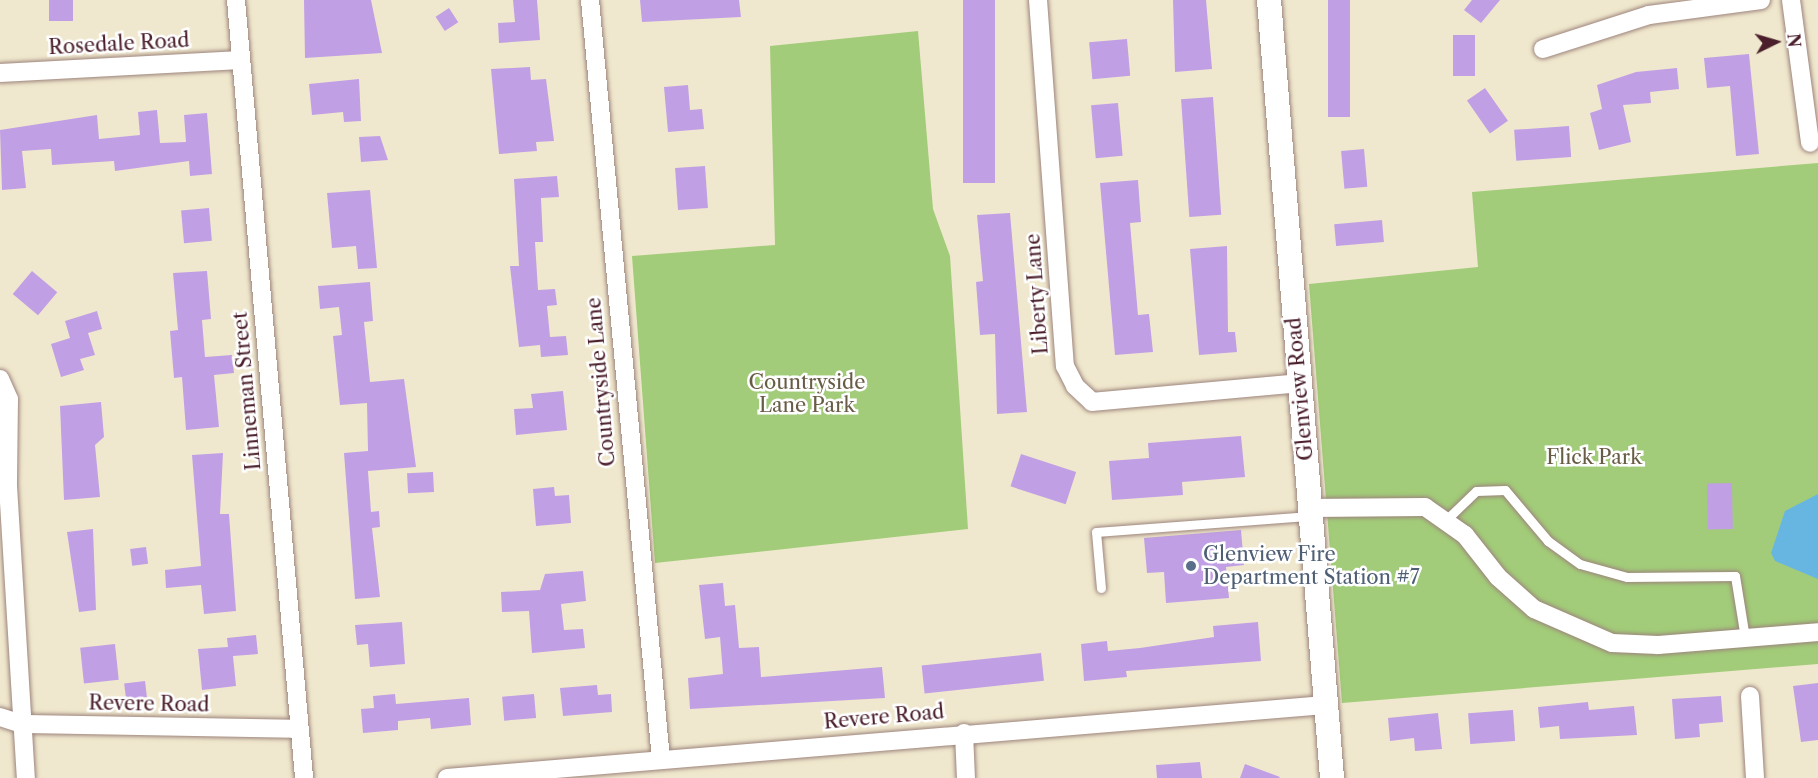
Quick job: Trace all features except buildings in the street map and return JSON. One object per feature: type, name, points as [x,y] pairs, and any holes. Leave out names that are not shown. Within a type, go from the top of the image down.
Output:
[{"type":"main road","name":"Glenview Road","points":[[1269,0],[1332,778]]},
{"type":"street","name":"Linneman Street","points":[[236,0],[304,778]]},
{"type":"street","name":"Countryside Lane","points":[[590,0],[661,759]]},
{"type":"street","name":"Liberty Lane","points":[[1038,0],[1065,366],[1075,386],[1092,402],[1300,383]]},
{"type":"street","points":[[1543,49],[1649,15],[1761,0]]},
{"type":"street","points":[[1791,0],[1810,143]]},
{"type":"street","name":"Rosedale Road","points":[[0,74],[241,60]]},
{"type":"street","points":[[0,379],[9,399],[4,481],[26,778]]},
{"type":"street","points":[[1310,512],[1402,504],[1425,507],[1447,519],[1519,597],[1588,636],[1641,645],[1818,632]]},
{"type":"street","points":[[1750,696],[1755,778]]},
{"type":"street","name":"Revere Road","points":[[447,778],[568,773],[661,759],[1325,705]]},
{"type":"street","name":"Revere Road","points":[[0,717],[21,724],[298,729]]},
{"type":"street","points":[[964,733],[966,778]]},
{"type":"lane","points":[[1447,519],[1476,490],[1505,490],[1548,541],[1580,564],[1628,577],[1735,576],[1745,638]]},
{"type":"lane","points":[[1101,588],[1096,532],[1310,512]]},
{"type":"green space","name":"Countryside Lane Park","points":[[918,31],[933,209],[950,256],[968,529],[655,563],[632,256],[775,245],[770,46]]},
{"type":"green space","name":"Flick Park","points":[[1818,163],[1818,664],[1342,703],[1309,284],[1478,267],[1472,192]]},
{"type":"water","points":[[1818,494],[1818,579],[1775,561],[1771,553],[1785,511]]},
{"type":"place","name":"Glenview Fire Department Station #7","points":[[1191,566]]}]
